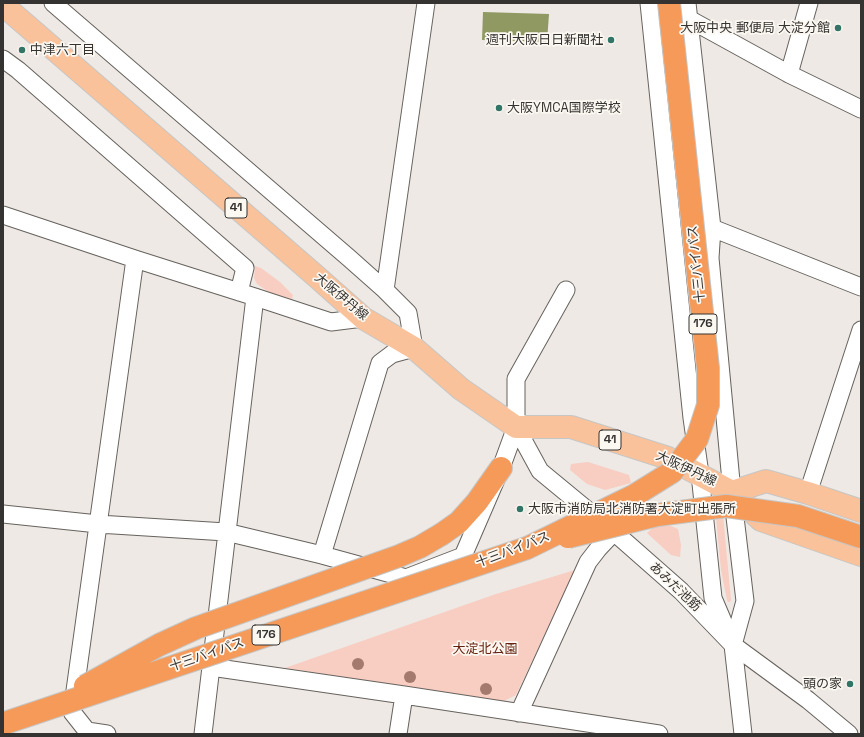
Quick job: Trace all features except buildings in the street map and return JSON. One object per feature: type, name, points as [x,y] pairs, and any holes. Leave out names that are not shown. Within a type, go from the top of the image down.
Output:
[{"type":"highway","name":"十三バイパス","points":[[3,724],[526,548],[634,495],[672,472],[698,439],[708,405],[708,368],[669,3]]},
{"type":"highway","points":[[34,713],[159,645],[184,634],[420,547],[459,522],[501,468]]},
{"type":"highway","points":[[526,548],[657,515],[726,506],[798,516],[861,537]]},
{"type":"main road","name":"大阪伊丹線","points":[[3,5],[363,318],[414,348],[462,389],[516,427],[571,427],[668,458],[732,492],[761,520],[861,555]]},
{"type":"main road","name":"大阪伊丹線","points":[[732,492],[766,481],[808,493],[861,511]]},
{"type":"street","points":[[53,3],[385,290],[408,313],[414,348],[392,354],[380,363],[322,555]]},
{"type":"street","points":[[385,290],[426,3]]},
{"type":"street","points":[[649,3],[690,402],[700,474],[713,598],[733,645],[743,734]]},
{"type":"street","points":[[789,74],[809,3]]},
{"type":"street","points":[[688,11],[712,228],[710,258],[732,492],[745,601],[733,645]]},
{"type":"street","points":[[688,11],[789,74],[861,109]]},
{"type":"street","points":[[3,59],[18,70],[245,268],[239,292]]},
{"type":"street","points":[[3,215],[135,260],[331,322],[363,318]]},
{"type":"street","points":[[712,228],[861,287]]},
{"type":"street","points":[[107,734],[88,731],[72,712],[135,260]]},
{"type":"street","points":[[3,514],[98,524],[226,532],[322,555],[406,578],[463,556],[501,468],[516,427],[516,379],[566,290]]},
{"type":"street","points":[[203,734],[255,297]]},
{"type":"street","points":[[808,493],[861,330]]},
{"type":"street","name":"あみだ池筋","points":[[516,427],[540,472],[614,532],[681,591],[733,645],[808,700],[849,734]]},
{"type":"street","points":[[519,713],[588,562],[614,532]]},
{"type":"street","points":[[211,666],[659,734]]},
{"type":"street","points":[[398,734],[404,695]]},
{"type":"green space","points":[[255,266],[261,268],[280,282],[293,295],[292,299],[270,293],[257,284],[254,278]]},
{"type":"green space","points":[[588,462],[629,475],[631,483],[605,490],[587,484],[570,470],[571,464]]},
{"type":"green space","points":[[723,515],[730,602],[727,600],[721,570],[716,517]]},
{"type":"green space","points":[[656,525],[671,526],[678,529],[681,545],[680,557],[671,555],[647,533]]},
{"type":"green space","name":"大淀北公園","points":[[575,570],[516,695],[504,701],[285,668],[496,594]]},
{"type":"shaded area","points":[[483,12],[549,14],[547,42],[482,40]]},
{"type":"place","name":"大阪中央 郵便局 大淀分館","points":[[838,28]]},
{"type":"place","name":"週刊大阪日日新聞社","points":[[611,40]]},
{"type":"place","name":"中津六丁目","points":[[22,50]]},
{"type":"place","name":"大阪YMCA国際学校","points":[[499,108]]},
{"type":"place","name":"大阪市消防局北消防署大淀町出張所","points":[[520,509]]},
{"type":"place","name":"頭の家","points":[[850,684]]}]
